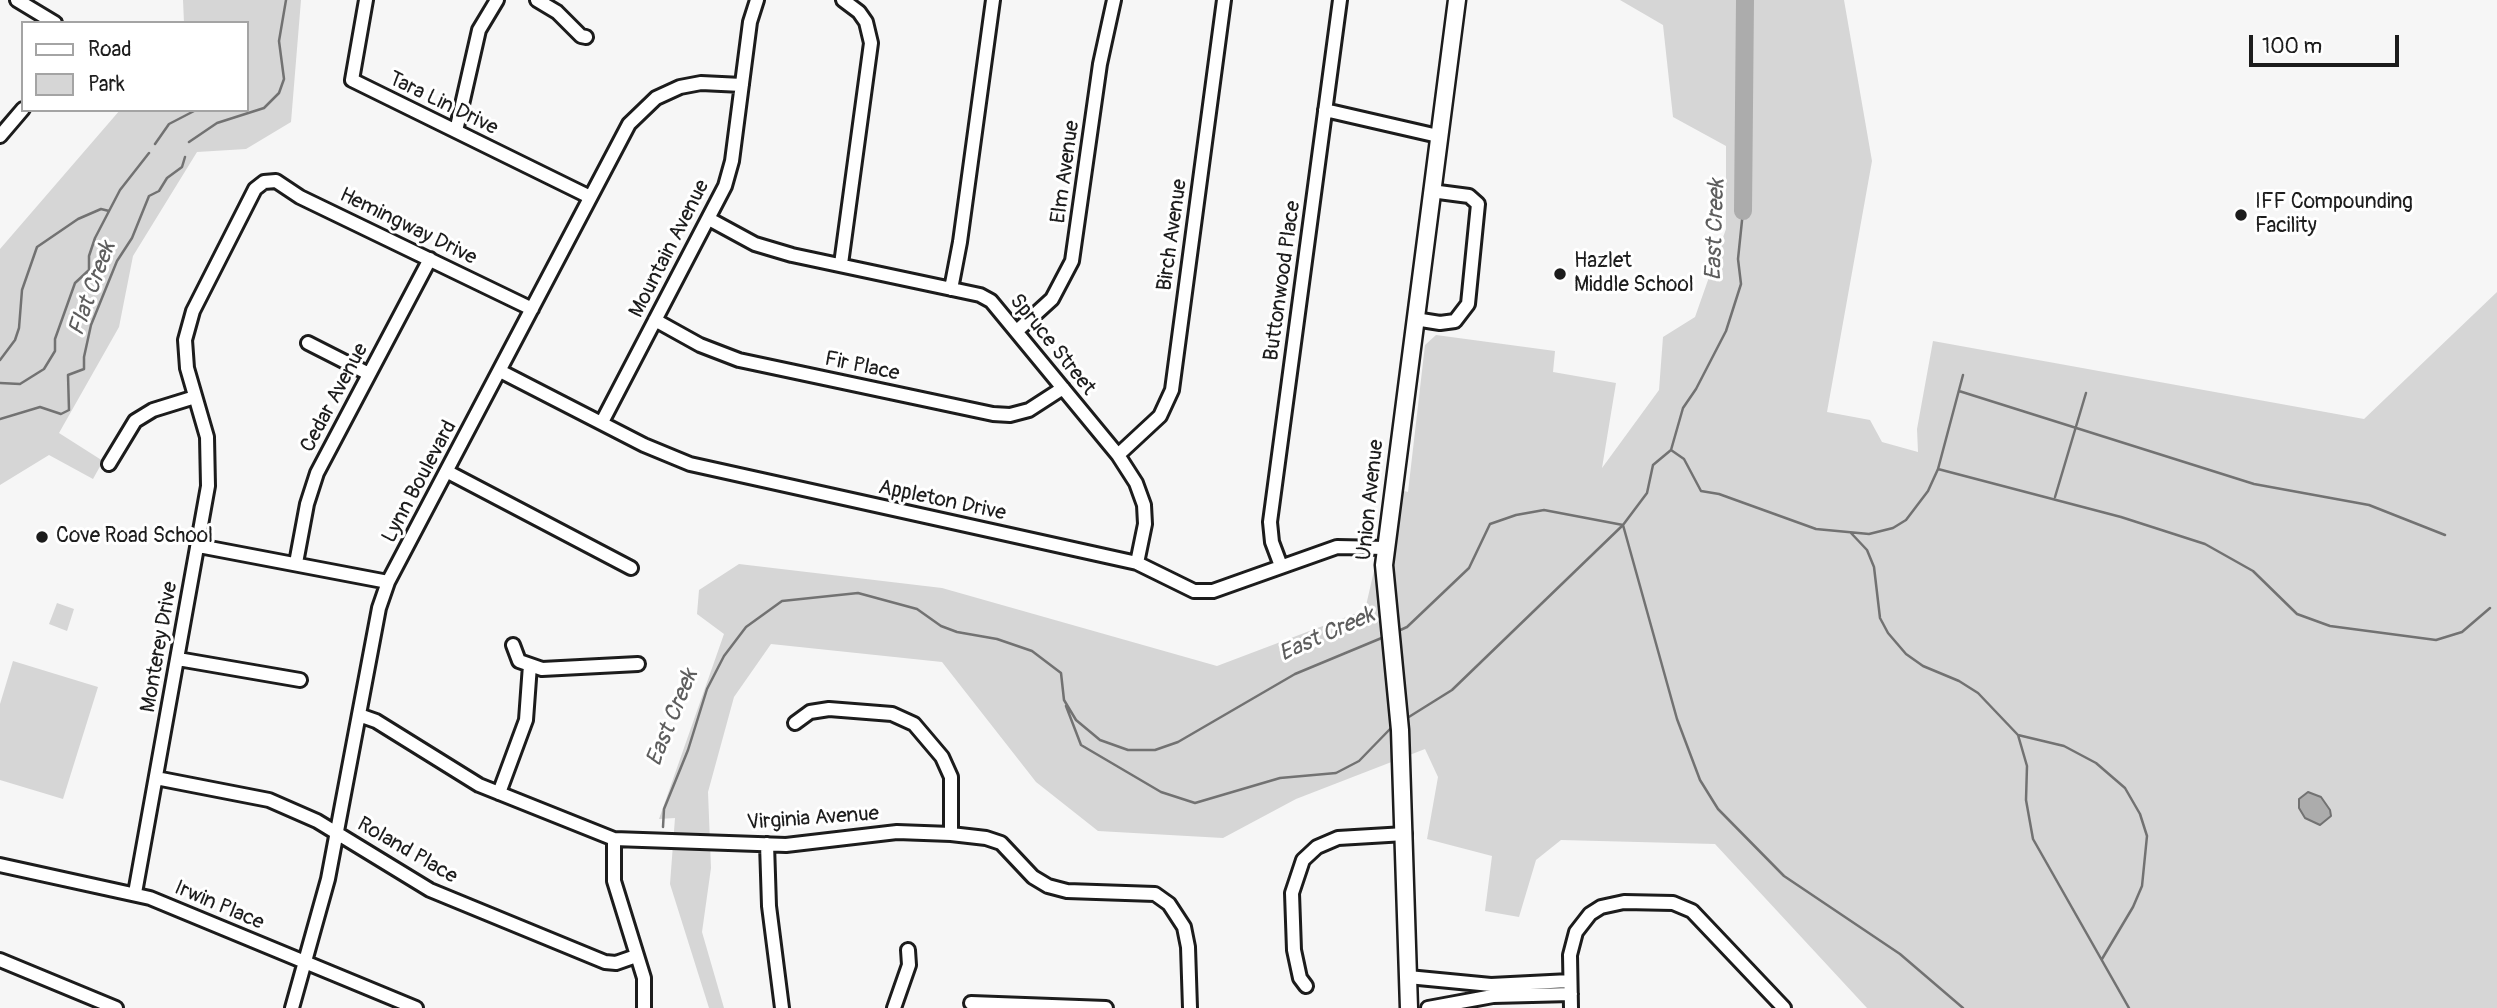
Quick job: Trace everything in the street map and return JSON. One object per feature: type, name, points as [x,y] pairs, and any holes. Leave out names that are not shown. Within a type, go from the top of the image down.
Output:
[{"type":"street","points":[[18,0],[52,21]]},
{"type":"street","name":"Tara Lin Drive","points":[[366,0],[352,80],[590,197]]},
{"type":"street","points":[[456,131],[479,30],[497,0]]},
{"type":"street","points":[[537,0],[557,12],[581,36],[586,37]]},
{"type":"street","name":"Mountain Avenue","points":[[602,422],[709,219],[729,172],[757,0]]},
{"type":"street","points":[[841,264],[871,43],[866,22],[859,12],[843,0]]},
{"type":"street","points":[[951,289],[961,242],[993,0]]},
{"type":"street","name":"Elm Avenue","points":[[1018,330],[1052,299],[1072,261],[1100,64],[1114,0]]},
{"type":"street","name":"Birch Avenue","points":[[1118,455],[1160,416],[1172,390],[1224,0]]},
{"type":"street","name":"Buttonwood Place","points":[[1281,566],[1272,542],[1270,522],[1340,0]]},
{"type":"street","name":"Union Avenue","points":[[1409,1008],[1400,730],[1384,565],[1457,0]]},
{"type":"street","name":"Lynn Boulevard","points":[[292,1008],[338,833],[379,608],[388,582],[624,132],[646,106],[668,92],[690,85],[742,85]]},
{"type":"street","points":[[1325,110],[1438,136]]},
{"type":"street","points":[[0,136],[21,111]]},
{"type":"street","name":"Hemingway Drive","points":[[269,181],[276,181],[300,197],[532,309]]},
{"type":"street","name":"Monterey Drive","points":[[135,893],[199,546],[209,464],[207,438],[185,356],[188,325],[255,189],[269,181]]},
{"type":"street","points":[[1415,319],[1440,323],[1455,321],[1468,304],[1478,204],[1469,197],[1432,191]]},
{"type":"street","name":"Spruce Street","points":[[709,219],[755,244],[980,295],[991,302],[1018,330],[1118,455],[1136,483],[1145,511],[1137,563]]},
{"type":"street","name":"Cedar Avenue","points":[[296,563],[313,482],[430,259]]},
{"type":"street","name":"Fir Place","points":[[655,320],[700,345],[739,360],[993,414],[1010,415],[1029,411],[1063,388]]},
{"type":"street","points":[[308,343],[369,374]]},
{"type":"street","name":"Appleton Drive","points":[[500,371],[662,454],[717,473],[1137,563],[1186,588],[1203,592],[1213,592],[1336,547],[1386,548]]},
{"type":"street","points":[[109,464],[135,421],[153,410],[195,397]]},
{"type":"street","points":[[448,472],[631,568]]},
{"type":"street","points":[[199,546],[388,582]]},
{"type":"street","points":[[513,645],[519,661],[542,670],[638,664]]},
{"type":"street","points":[[178,659],[300,680]]},
{"type":"street","points":[[499,793],[523,733],[529,703],[530,666]]},
{"type":"street","points":[[795,723],[810,712],[828,709],[892,714],[914,724],[942,757],[951,777],[951,834]]},
{"type":"street","name":"Virginia Avenue","points":[[359,715],[376,722],[478,785],[614,839],[767,844],[897,832],[951,834],[986,838],[1001,843],[1033,877],[1048,886],[1067,891],[1155,894],[1163,898],[1181,921],[1187,940],[1190,1008]]},
{"type":"street","name":"Roland Place","points":[[156,778],[269,800],[338,833],[430,890],[608,963],[636,956]]},
{"type":"street","points":[[1306,986],[1300,978],[1294,950],[1292,893],[1303,860],[1317,846],[1338,838],[1405,834]]},
{"type":"street","points":[[614,839],[614,881],[645,984],[644,1008]]},
{"type":"street","points":[[767,844],[769,906],[782,1008]]},
{"type":"street","name":"Irwin Place","points":[[0,865],[135,893],[416,1008]]},
{"type":"street","points":[[1571,1008],[1572,943],[1590,914],[1616,902],[1673,903],[1700,917],[1784,1008]]},
{"type":"street","points":[[894,1008],[909,965],[908,950]]},
{"type":"street","points":[[0,960],[116,1008]]},
{"type":"street","points":[[1408,977],[1491,985],[1570,988]]},
{"type":"street","points":[[1428,1008],[1493,996],[1570,988]]},
{"type":"street","points":[[971,1003],[1106,1008]]},
{"type":"green space","points":[[183,0],[301,0],[291,122],[246,149],[197,152],[133,256],[119,327],[59,433],[103,461],[93,479],[49,455],[0,485],[0,249],[118,112],[248,112],[248,21],[184,21]]},
{"type":"green space","points":[[1620,0],[1844,0],[1872,161],[1827,412],[1870,420],[1882,442],[1918,452],[1917,429],[1933,341],[2364,419],[2497,292],[2497,1008],[1867,1008],[1715,844],[1561,840],[1536,860],[1519,917],[1485,911],[1492,856],[1427,839],[1438,777],[1425,749],[1296,799],[1223,838],[1098,831],[1036,782],[942,662],[771,644],[734,697],[708,792],[711,868],[702,932],[724,1008],[709,1008],[670,884],[675,818],[659,819],[724,634],[697,614],[699,590],[739,564],[942,588],[1217,666],[1365,610],[1393,488],[1408,492],[1425,345],[1436,335],[1555,351],[1553,372],[1616,383],[1602,468],[1659,390],[1663,337],[1695,317],[1726,229],[1726,146],[1673,117],[1663,25]]},
{"type":"green space","points":[[57,603],[74,609],[67,631],[49,624]]},
{"type":"green space","points":[[13,661],[98,687],[63,799],[0,780],[0,704]]},
{"type":"shaded area","points":[[2308,792],[2321,797],[2330,810],[2331,816],[2320,825],[2305,818],[2299,808],[2299,799]]},
{"type":"waterway","name":"Flat Creek","points":[[189,142],[217,123],[264,108],[279,93],[284,79],[279,41],[286,0]]},
{"type":"waterway","name":"East Creek","points":[[1743,211],[1745,0]]},
{"type":"waterway","points":[[155,144],[169,124],[192,112]]},
{"type":"waterway","points":[[0,383],[20,384],[44,369],[55,351],[55,339],[75,283],[89,270],[89,256],[95,238],[120,190],[149,153]]},
{"type":"waterway","name":"Flat Creek","points":[[0,419],[40,407],[61,414],[69,410],[68,375],[84,369],[91,325],[117,261],[132,238],[149,196],[159,191],[167,178],[182,167],[185,157]]},
{"type":"waterway","points":[[0,360],[15,340],[19,328],[22,290],[37,247],[78,219],[101,209],[109,211]]},
{"type":"waterway","name":"East Creek","points":[[1396,632],[1407,627],[1469,568],[1490,524],[1516,515],[1544,510],[1623,525],[1647,493],[1653,465],[1671,450],[1683,408],[1726,331],[1741,284],[1738,259],[1743,211]]},
{"type":"waterway","points":[[1671,450],[1684,459],[1701,491],[1719,494],[1816,529],[1869,534],[1893,528],[1906,520],[1928,491],[1938,469],[1963,375]]},
{"type":"waterway","points":[[1959,391],[2254,484],[2369,505],[2445,535]]},
{"type":"waterway","points":[[2055,497],[2086,393]]},
{"type":"waterway","points":[[1938,469],[2121,517],[2205,544],[2253,571],[2297,614],[2330,626],[2436,640],[2462,632],[2490,608]]},
{"type":"waterway","points":[[1404,720],[1452,690],[1623,525],[1677,719],[1700,780],[1718,809],[1784,876],[1900,954],[1963,1008]]},
{"type":"waterway","points":[[1851,533],[1867,550],[1874,567],[1880,618],[1888,633],[1906,654],[1923,666],[1959,681],[1978,693],[2018,735],[2027,766],[2026,800],[2033,839],[2129,1008]]},
{"type":"waterway","name":"East Creek","points":[[663,827],[664,809],[688,750],[707,689],[724,656],[746,627],[782,601],[858,593],[917,609],[941,626],[957,632],[997,639],[1032,651],[1061,673],[1064,700],[1076,720],[1100,740],[1128,750],[1155,750],[1178,742],[1295,674],[1384,637]]},
{"type":"waterway","points":[[1066,706],[1081,745],[1161,792],[1195,803],[1280,778],[1336,773],[1359,761],[1392,727]]},
{"type":"waterway","points":[[2018,735],[2064,746],[2096,763],[2125,788],[2140,814],[2147,836],[2142,886],[2133,907],[2102,959]]},
{"type":"place","name":"IFF Compounding Facility","points":[[2241,215]]},
{"type":"place","name":"Hazlet Middle School","points":[[1560,274]]},
{"type":"place","name":"Cove Road School","points":[[42,537]]}]
